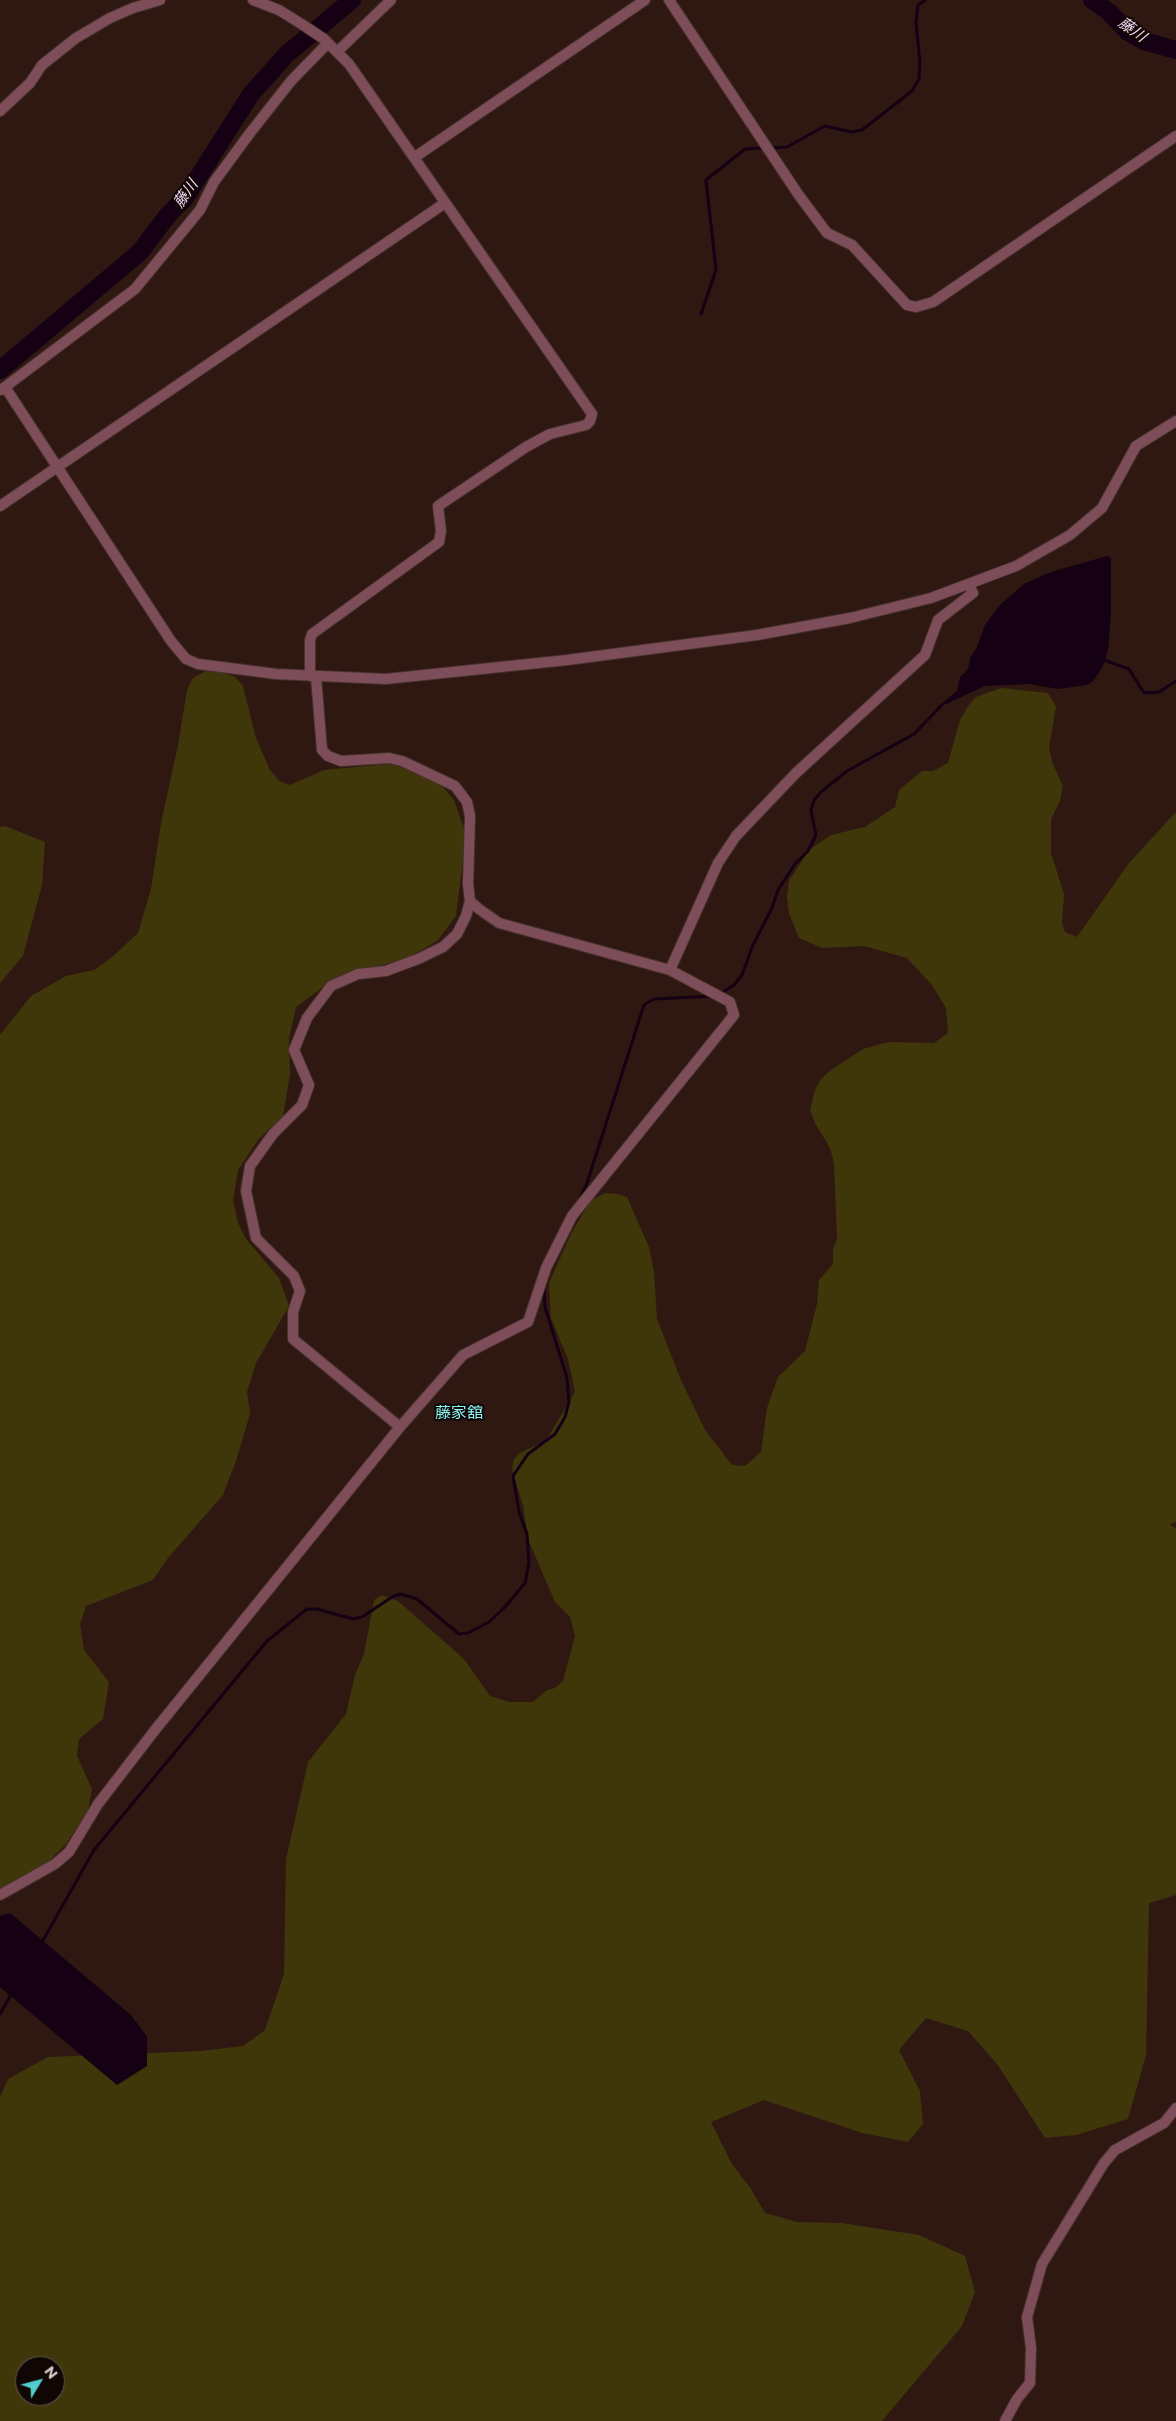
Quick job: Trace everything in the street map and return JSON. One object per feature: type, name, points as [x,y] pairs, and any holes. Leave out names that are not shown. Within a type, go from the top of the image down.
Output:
[{"type":"street","points":[[0,111],[30,83],[42,65],[76,38],[125,11],[160,0]]},
{"type":"street","points":[[253,0],[279,10],[326,41],[338,51],[359,76],[588,408],[592,418],[583,426],[550,434],[526,447],[438,506],[441,531],[440,542],[312,634],[310,640],[322,750],[328,756],[341,760],[388,758],[402,761],[455,786],[467,802],[470,816],[468,884],[470,901],[466,916],[457,934],[443,947],[418,959],[386,970],[358,974],[332,986],[307,1018],[294,1050],[309,1085],[302,1105],[273,1134],[250,1166],[246,1191],[256,1238],[294,1276],[300,1291],[293,1312],[293,1339],[400,1427]]},
{"type":"street","points":[[338,51],[391,0]]},
{"type":"street","points":[[415,158],[645,0]]},
{"type":"street","points":[[669,0],[798,194],[827,233],[852,246],[906,306],[916,307],[933,302],[1176,136]]},
{"type":"street","points":[[326,41],[250,133],[214,182],[200,210],[135,289],[2,389],[186,659],[198,664],[313,676],[386,679],[711,642],[850,618],[931,598],[969,585],[992,574],[1016,566],[1070,535],[1102,508],[1136,446],[1176,421]]},
{"type":"street","points":[[0,506],[445,203]]},
{"type":"street","points":[[670,970],[718,863],[736,836],[796,773],[924,655],[938,620],[973,593],[969,585]]},
{"type":"street","points":[[0,1895],[55,1864],[69,1852],[98,1804],[400,1427],[463,1355],[528,1322],[546,1268],[572,1216],[734,1015],[730,1002],[670,970],[499,924],[470,901]]},
{"type":"street","points":[[1005,2421],[1017,2399],[1030,2383],[1031,2348],[1027,2317],[1042,2264],[1104,2163],[1115,2150],[1164,2123],[1176,2108]]},
{"type":"shaded area","points":[[1107,556],[1111,558],[1111,614],[1108,650],[1102,668],[1093,681],[1087,685],[1058,689],[1029,684],[985,686],[935,709],[957,691],[960,677],[968,669],[970,658],[976,649],[985,625],[1000,605],[1024,584],[1051,572]]},
{"type":"shaded area","points":[[206,671],[222,672],[235,677],[243,686],[256,738],[270,770],[279,781],[290,785],[324,770],[389,764],[412,767],[432,774],[454,800],[466,835],[456,916],[437,941],[404,960],[360,970],[323,987],[296,1007],[289,1039],[290,1074],[283,1116],[258,1140],[238,1170],[233,1200],[238,1223],[246,1239],[279,1278],[289,1306],[256,1363],[247,1392],[250,1414],[236,1461],[223,1495],[168,1558],[153,1580],[86,1606],[80,1624],[84,1650],[109,1682],[103,1719],[79,1739],[77,1756],[92,1789],[88,1810],[66,1844],[39,1871],[0,1897],[0,1035],[31,996],[66,976],[94,970],[111,958],[138,933],[151,889],[161,823],[178,745],[187,690],[193,678]]},
{"type":"shaded area","points":[[1001,688],[1048,693],[1056,707],[1049,748],[1052,762],[1063,786],[1060,801],[1051,819],[1051,853],[1064,894],[1062,923],[1065,932],[1077,937],[1129,863],[1176,812],[1176,1522],[1170,1524],[1176,1529],[1176,1895],[1149,1903],[1146,2055],[1128,2119],[1076,2135],[1045,2138],[997,2064],[968,2031],[926,2018],[899,2050],[920,2091],[923,2124],[908,2142],[862,2133],[764,2100],[711,2122],[732,2164],[751,2189],[765,2213],[797,2222],[842,2223],[919,2235],[965,2256],[975,2292],[962,2326],[882,2421],[0,2421],[0,2097],[8,2079],[48,2057],[200,2051],[243,2046],[265,2030],[284,1974],[286,1859],[308,1762],[346,1714],[355,1675],[364,1654],[374,1600],[382,1595],[398,1601],[464,1659],[490,1696],[509,1702],[533,1702],[547,1690],[555,1688],[563,1681],[575,1636],[570,1617],[555,1602],[528,1539],[523,1506],[512,1469],[514,1459],[520,1453],[545,1441],[575,1392],[568,1359],[551,1318],[549,1283],[570,1236],[590,1201],[605,1193],[627,1197],[649,1247],[654,1272],[657,1319],[681,1380],[705,1430],[732,1465],[745,1466],[761,1452],[767,1408],[778,1377],[805,1351],[817,1304],[819,1280],[833,1264],[833,1250],[837,1238],[834,1163],[830,1148],[815,1123],[810,1110],[815,1090],[821,1079],[831,1070],[863,1049],[889,1042],[934,1043],[948,1033],[946,1008],[932,985],[907,958],[864,946],[822,948],[799,938],[789,913],[787,896],[789,881],[809,850],[831,835],[865,827],[895,807],[899,790],[922,771],[933,771],[948,763],[960,720],[976,697]]},
{"type":"shaded area","points":[[5,826],[45,842],[42,885],[23,956],[0,983],[0,827]]},
{"type":"shaded area","points":[[10,1913],[131,2015],[147,2037],[147,2066],[117,2085],[0,1987],[0,1916]]},
{"type":"waterway","name":"藤川","points":[[0,370],[140,252],[168,215],[185,198],[251,94],[287,54],[352,0]]},
{"type":"waterway","points":[[771,148],[787,147],[825,126],[851,132],[862,130],[912,91],[919,79],[920,63],[916,22],[918,5],[925,0]]},
{"type":"waterway","name":"藤川","points":[[1092,0],[1109,12],[1128,32],[1144,41],[1176,50]]},
{"type":"waterway","points":[[701,314],[716,270],[706,180],[745,149],[764,148]]},
{"type":"waterway","points":[[1101,659],[1129,669],[1144,693],[1159,692],[1176,681]]},
{"type":"waterway","points":[[720,994],[734,985],[742,975],[753,945],[772,908],[778,890],[795,864],[808,851],[816,835],[811,810],[814,800],[847,771],[914,734],[942,705]]},
{"type":"waterway","points":[[579,1201],[587,1183],[644,1005],[654,999],[714,996]]},
{"type":"waterway","points":[[42,1942],[94,1850],[267,1641],[307,1609],[317,1609],[353,1619],[362,1617],[392,1597],[400,1594],[417,1599],[459,1634],[468,1633],[489,1622],[505,1607],[525,1583],[529,1563],[527,1534],[519,1512],[513,1476],[528,1454],[555,1434],[565,1417],[569,1402],[567,1378],[545,1307],[544,1288]]},
{"type":"waterway","points":[[0,2014],[12,1993]]},
{"type":"district","name":"藤家舘","points":[[459,1413]]}]
